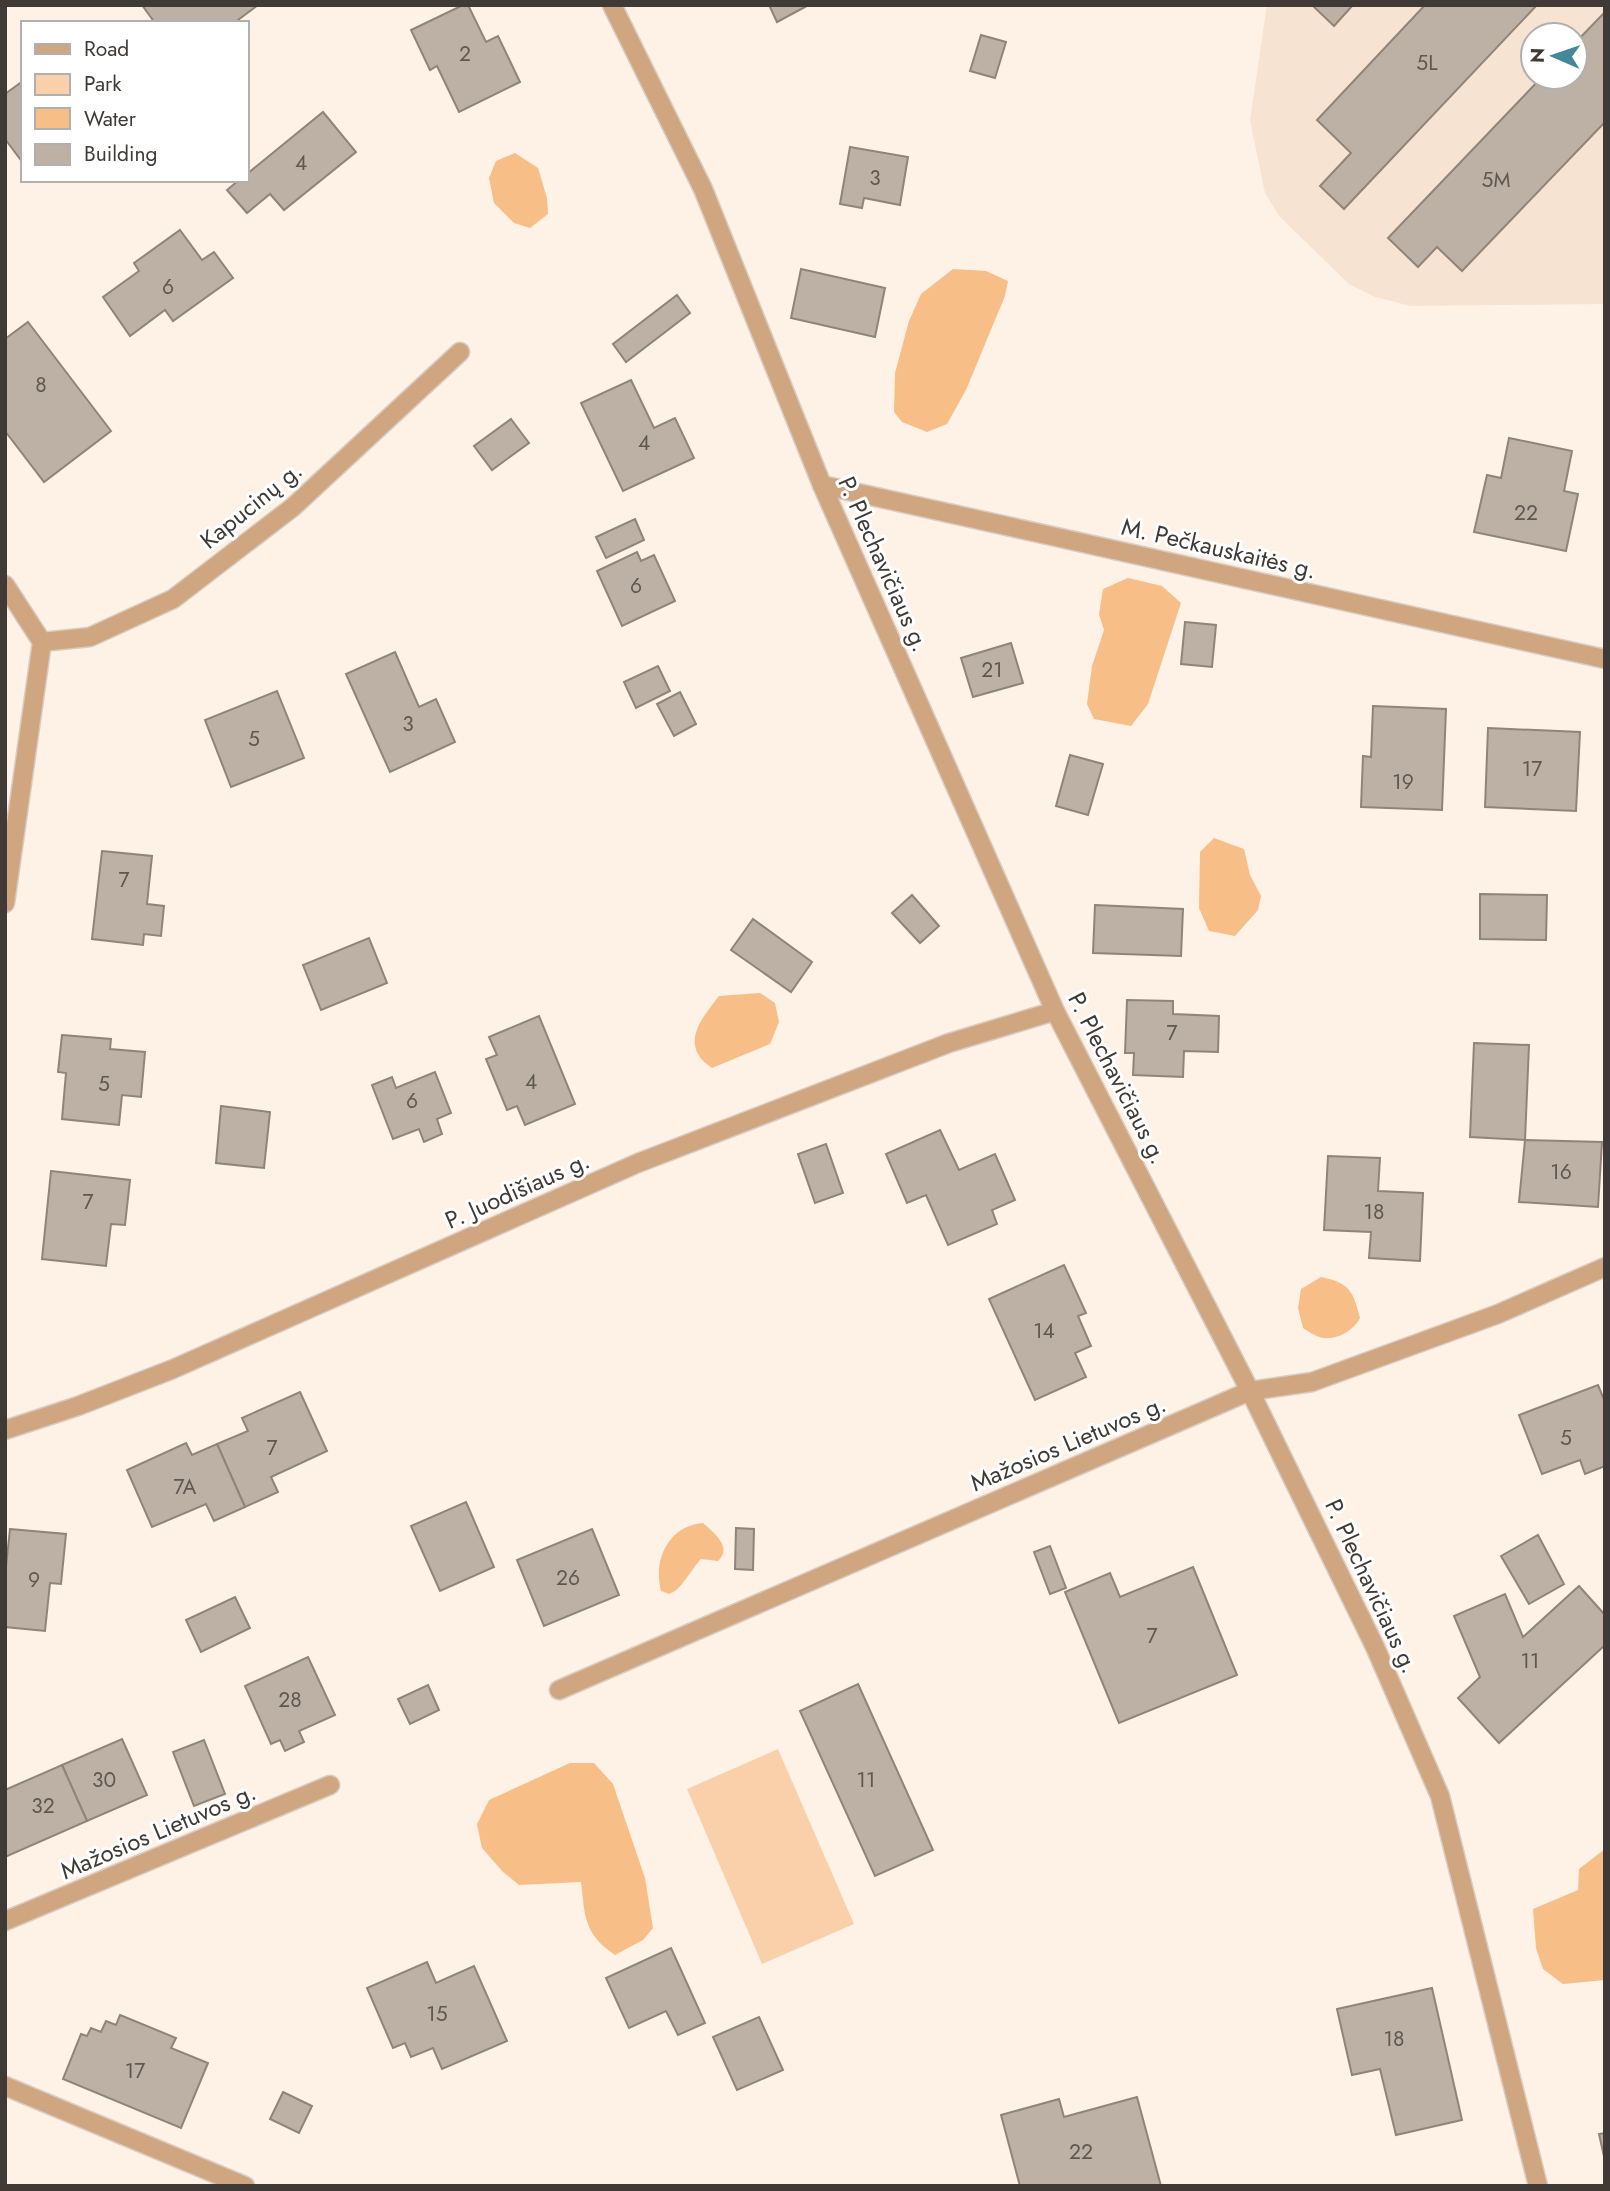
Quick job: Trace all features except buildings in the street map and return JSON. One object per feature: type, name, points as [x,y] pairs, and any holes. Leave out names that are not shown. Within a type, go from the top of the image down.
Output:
[{"type":"street","name":"P. Plechavičiaus g.","points":[[612,5],[703,189],[822,485],[1055,1011],[1250,1391],[1375,1647],[1440,1796],[1538,2186]]},
{"type":"street","name":"Kapucinų g.","points":[[42,642],[90,637],[173,599],[293,506],[460,352]]},
{"type":"street","name":"M. Pečkauskaitės g.","points":[[822,485],[1605,659]]},
{"type":"street","points":[[5,585],[42,642],[5,903]]},
{"type":"street","name":"P. Juodišiaus g.","points":[[5,1430],[173,1370],[638,1163],[949,1043],[1055,1011]]},
{"type":"street","name":"Mažosios Lietuvos g.","points":[[559,1690],[1250,1391],[1311,1382],[1498,1314],[1605,1267]]},
{"type":"street","name":"Mažosios Lietuvos g.","points":[[5,1922],[330,1785]]},
{"type":"street","points":[[5,2086],[245,2186]]},
{"type":"shaded area","points":[[1267,5],[1605,5],[1605,304],[1411,306],[1375,297],[1349,284],[1279,216],[1265,193],[1250,120]]},
{"type":"green space","points":[[778,1749],[854,1924],[762,1964],[687,1789]]},
{"type":"water","points":[[515,153],[538,168],[547,198],[548,214],[530,228],[514,223],[494,203],[489,178],[496,161]]},
{"type":"water","points":[[953,269],[986,271],[1008,281],[1005,296],[966,390],[947,424],[927,432],[902,422],[894,412],[895,373],[909,321],[921,294]]},
{"type":"water","points":[[1128,578],[1162,586],[1181,603],[1148,704],[1131,726],[1094,719],[1087,704],[1092,666],[1104,630],[1099,614],[1103,589]]},
{"type":"water","points":[[1214,838],[1244,849],[1250,875],[1261,896],[1258,910],[1235,936],[1209,931],[1199,908],[1200,852]]},
{"type":"water","points":[[760,993],[775,1003],[779,1022],[770,1044],[712,1068],[696,1051],[696,1033],[705,1014],[719,996]]},
{"type":"water","points":[[1321,1277],[1338,1282],[1348,1289],[1360,1318],[1348,1331],[1337,1337],[1319,1337],[1303,1328],[1298,1308],[1301,1289]]},
{"type":"water","points":[[703,1523],[723,1545],[722,1556],[718,1561],[701,1559],[674,1592],[669,1594],[661,1591],[659,1568],[666,1546],[681,1531]]},
{"type":"water","points":[[570,1763],[594,1763],[613,1784],[645,1878],[653,1928],[643,1940],[615,1955],[597,1940],[588,1924],[581,1882],[519,1885],[503,1872],[482,1848],[477,1824],[489,1800]]},
{"type":"water","points":[[1605,1849],[1605,1980],[1563,1984],[1543,1969],[1536,1948],[1533,1909],[1578,1890],[1579,1869]]}]
